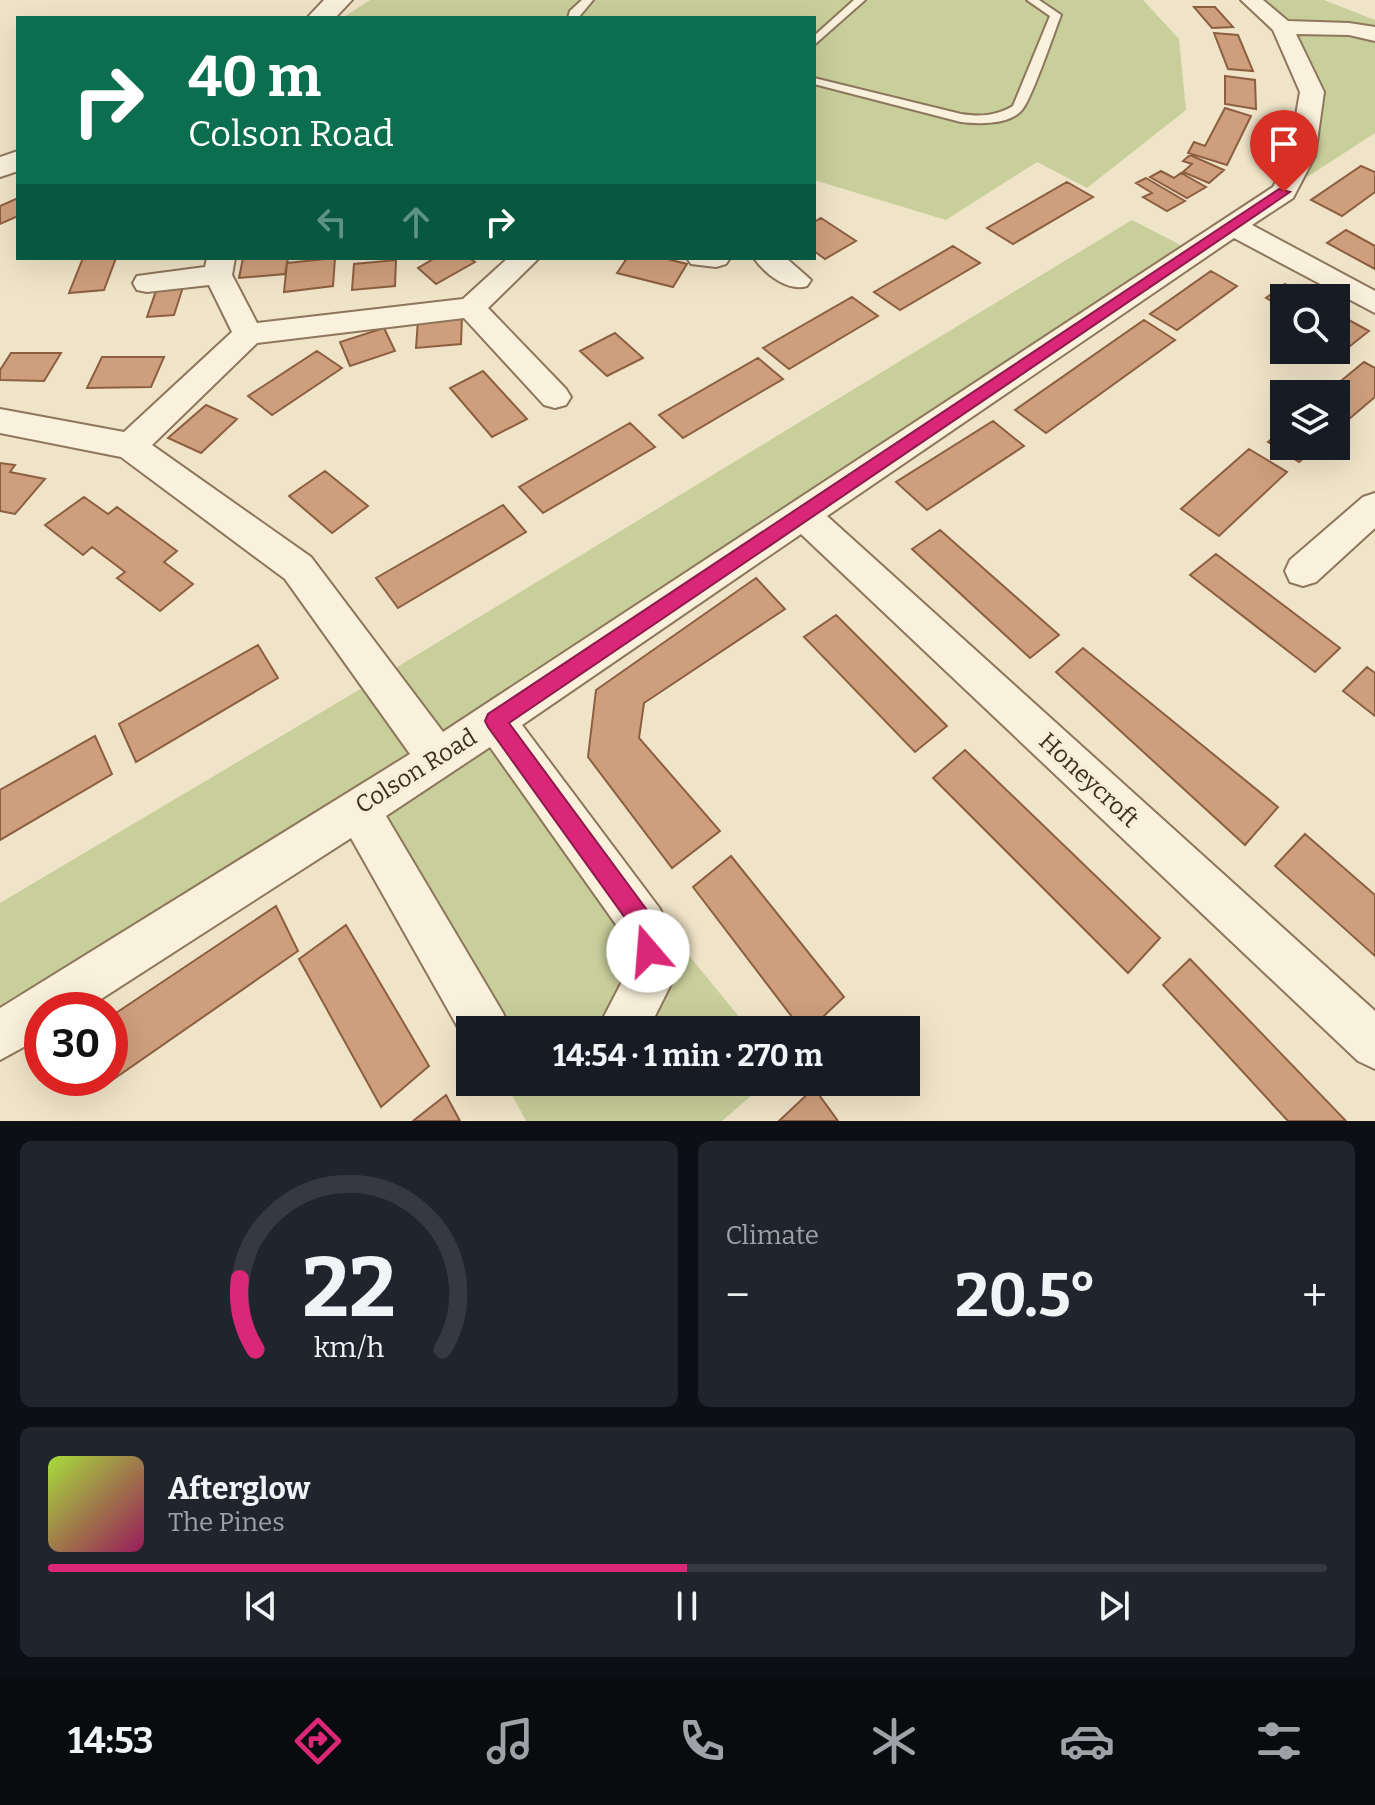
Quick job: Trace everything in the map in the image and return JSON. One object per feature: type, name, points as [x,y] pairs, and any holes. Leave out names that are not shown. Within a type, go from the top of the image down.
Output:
[{"type":"street","points":[[322,16],[339,0]]},
{"type":"street","name":"Colson Road","points":[[0,1036],[438,759],[1284,192],[1302,156],[1312,92],[1282,27],[1251,0]]},
{"type":"street","points":[[1282,27],[1349,29],[1375,34]]},
{"type":"street","points":[[1235,227],[1375,303]]},
{"type":"street","points":[[130,446],[248,334],[471,308],[523,260]]},
{"type":"street","points":[[771,260],[797,280]]},
{"type":"street","points":[[147,283],[220,266],[248,334]]},
{"type":"street","points":[[471,308],[555,397]]},
{"type":"street","points":[[0,421],[130,446],[298,568],[438,759]]},
{"type":"street","points":[[1303,571],[1375,507]]},
{"type":"street","name":"Honeycroft","points":[[804,516],[1375,1044]]},
{"type":"street","points":[[495,721],[644,925],[651,976],[629,1016]]},
{"type":"street","points":[[358,808],[478,1016]]},
{"type":"lane","points":[[573,16],[588,0]]},
{"type":"lane","points":[[816,40],[860,0]]},
{"type":"lane","points":[[816,82],[961,118],[981,121],[1009,115],[1018,108],[1056,15],[1032,0]]},
{"type":"green space","points":[[370,0],[1143,0],[1179,39],[1186,110],[1087,188],[1037,162],[946,220],[816,181],[816,16],[345,16]]},
{"type":"green space","points":[[1251,0],[1324,0],[1375,20],[1375,133],[1284,192],[1312,92],[1282,27]]},
{"type":"green space","points":[[1132,220],[1196,253],[495,720],[644,925],[677,941],[739,1016],[478,1016],[358,808],[69,992],[24,992],[24,1021],[0,1036],[0,903],[379,678]]},
{"type":"green space","points":[[513,1096],[751,1096],[722,1121],[526,1121]]},
{"type":"building","points":[[1194,7],[1215,7],[1233,27],[1212,28]]},
{"type":"building","points":[[1214,33],[1238,35],[1253,71],[1228,69]]},
{"type":"building","points":[[1225,76],[1255,80],[1256,109],[1225,104]]},
{"type":"building","points":[[1225,108],[1251,116],[1227,165],[1188,153],[1194,142],[1205,146]]},
{"type":"building","points":[[1190,155],[1224,170],[1209,183],[1183,172],[1192,164],[1183,161]]},
{"type":"building","points":[[1361,166],[1375,172],[1375,192],[1342,216],[1311,200]]},
{"type":"building","points":[[1161,171],[1174,178],[1181,173],[1206,187],[1187,198],[1150,177]]},
{"type":"building","points":[[1146,178],[1185,201],[1167,211],[1143,197],[1152,193],[1136,183]]},
{"type":"building","points":[[1067,182],[1093,197],[1013,244],[987,228]]},
{"type":"building","points":[[16,199],[16,217],[0,224],[0,206]]},
{"type":"building","points":[[821,218],[856,241],[825,259],[816,252],[816,221]]},
{"type":"building","points":[[1346,230],[1375,246],[1375,269],[1327,243]]},
{"type":"building","points":[[953,246],[980,263],[900,310],[874,292]]},
{"type":"building","points":[[82,260],[115,260],[104,290],[69,293]]},
{"type":"building","points":[[243,260],[288,260],[285,274],[239,278]]},
{"type":"building","points":[[335,260],[333,286],[284,292],[287,263]]},
{"type":"building","points":[[396,260],[395,286],[352,290],[354,264]]},
{"type":"building","points":[[432,260],[475,262],[436,284],[418,268]]},
{"type":"building","points":[[626,260],[671,260],[687,264],[673,287],[617,273]]},
{"type":"building","points":[[1211,271],[1237,286],[1177,330],[1150,314]]},
{"type":"building","points":[[183,287],[174,315],[147,317],[157,288]]},
{"type":"building","points":[[852,297],[878,316],[789,369],[763,348]]},
{"type":"building","points":[[462,316],[461,344],[416,348],[418,320]]},
{"type":"building","points":[[1144,320],[1175,340],[1046,433],[1015,410]]},
{"type":"building","points":[[1350,321],[1369,331],[1350,346]]},
{"type":"building","points":[[384,328],[395,351],[350,366],[340,342]]},
{"type":"building","points":[[615,333],[643,358],[607,376],[580,351]]},
{"type":"building","points":[[317,351],[342,368],[272,415],[248,396]]},
{"type":"building","points":[[11,353],[61,353],[44,381],[0,380],[0,370]]},
{"type":"building","points":[[102,357],[164,357],[151,387],[87,388]]},
{"type":"building","points":[[758,358],[783,379],[683,438],[659,415]]},
{"type":"building","points":[[1364,362],[1375,368],[1375,397],[1350,418],[1350,380],[1342,380]]},
{"type":"building","points":[[483,371],[527,419],[492,437],[450,388]]},
{"type":"building","points":[[206,405],[237,419],[201,453],[168,438]]},
{"type":"building","points":[[993,421],[1024,446],[927,510],[896,482]]},
{"type":"building","points":[[630,423],[655,447],[543,513],[519,487]]},
{"type":"building","points":[[1249,449],[1287,472],[1219,536],[1181,509]]},
{"type":"building","points":[[0,463],[15,465],[10,472],[45,479],[15,514],[0,511]]},
{"type":"building","points":[[325,471],[368,506],[332,533],[289,496]]},
{"type":"building","points":[[84,497],[108,514],[117,507],[177,551],[164,562],[193,584],[160,611],[117,578],[125,572],[92,547],[83,555],[45,525]]},
{"type":"building","points":[[503,505],[526,532],[398,608],[376,578]]},
{"type":"building","points":[[940,530],[1059,635],[1030,658],[912,549]]},
{"type":"building","points":[[1216,554],[1340,648],[1315,672],[1190,575]]},
{"type":"building","points":[[756,578],[785,609],[644,703],[639,738],[720,831],[672,868],[588,757],[596,690]]},
{"type":"building","points":[[836,615],[947,726],[915,752],[804,637]]},
{"type":"building","points":[[258,645],[278,678],[136,762],[119,724]]},
{"type":"building","points":[[1083,648],[1278,807],[1245,845],[1056,672]]},
{"type":"building","points":[[1367,667],[1375,673],[1375,716],[1343,691]]},
{"type":"building","points":[[95,736],[112,774],[0,840],[0,790]]},
{"type":"building","points":[[965,750],[1160,938],[1128,973],[933,778]]},
{"type":"building","points":[[1305,834],[1375,895],[1375,956],[1275,866]]},
{"type":"building","points":[[731,856],[844,997],[824,1016],[791,1016],[693,887]]},
{"type":"building","points":[[276,906],[298,951],[128,1069],[128,1005]]},
{"type":"building","points":[[346,925],[429,1066],[381,1107],[299,959]]},
{"type":"building","points":[[1190,959],[1346,1121],[1288,1121],[1163,985]]},
{"type":"building","points":[[446,1095],[460,1121],[413,1121]]},
{"type":"building","points":[[806,1096],[820,1096],[838,1121],[779,1121]]},
{"type":"route","points":[[648,951],[644,925],[495,721],[1284,192]]}]
